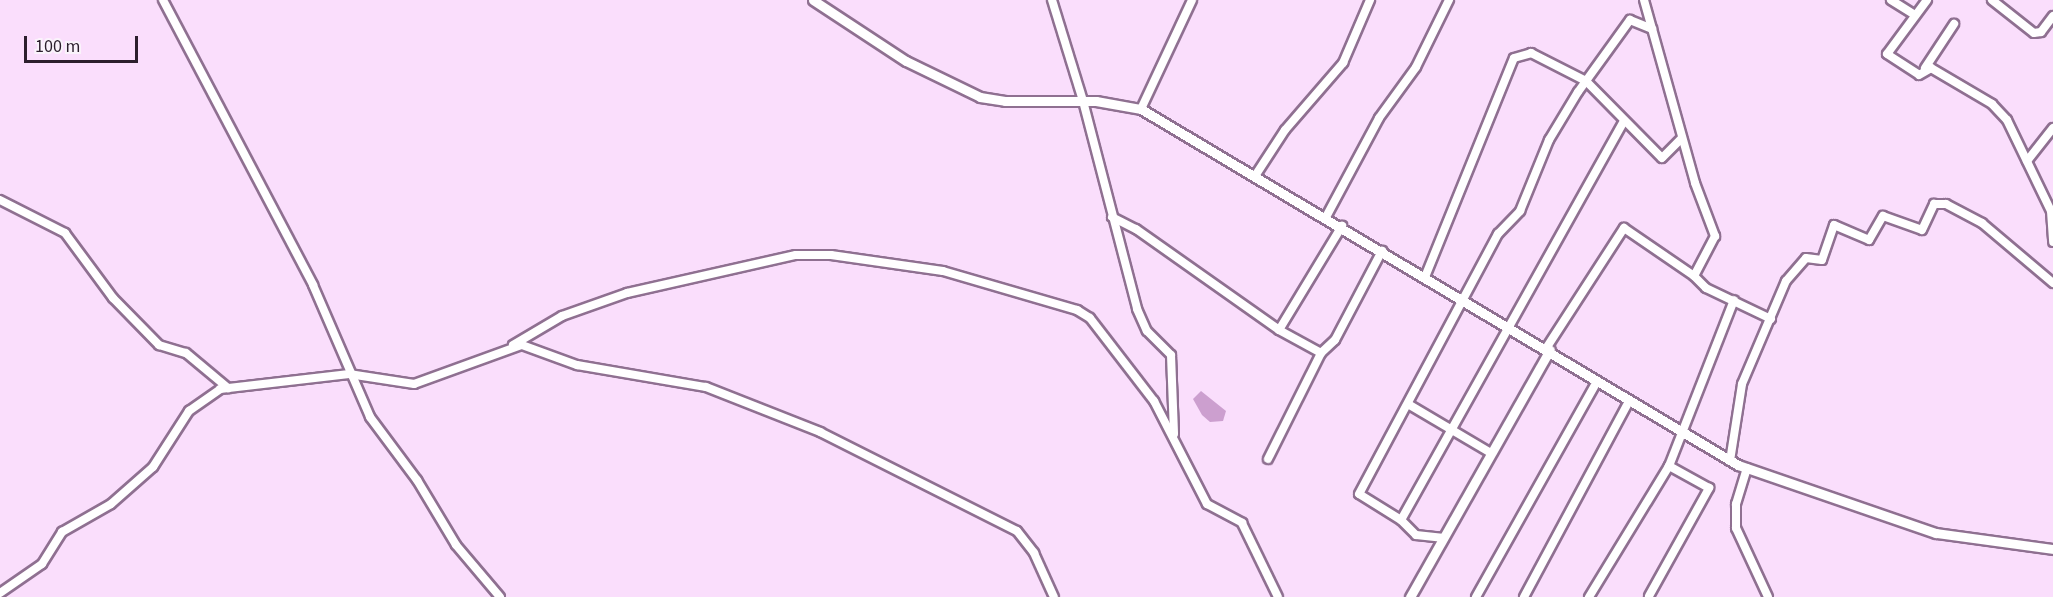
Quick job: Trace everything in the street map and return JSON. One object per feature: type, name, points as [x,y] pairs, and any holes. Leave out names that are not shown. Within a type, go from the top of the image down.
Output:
[{"type":"street","points":[[163,0],[313,285],[349,374],[370,417],[417,480],[451,538],[500,597]]},
{"type":"street","points":[[813,0],[906,61],[980,97],[1005,101],[1083,101],[1141,109],[1548,348],[1629,401],[1730,461],[1936,533],[2053,549]]},
{"type":"street","points":[[1052,0],[1083,101],[1141,321],[1171,355],[1174,436]]},
{"type":"street","points":[[1141,109],[1192,0]]},
{"type":"street","points":[[1255,176],[1285,130],[1342,63],[1370,0]]},
{"type":"street","points":[[1326,217],[1379,118],[1416,67],[1449,0]]},
{"type":"street","points":[[1644,0],[1682,138],[1715,236],[1694,276]]},
{"type":"street","points":[[1891,0],[1915,15]]},
{"type":"street","points":[[1927,0],[1887,54],[1919,75],[1954,24]]},
{"type":"street","points":[[1992,0],[2034,33],[2041,32],[2053,16]]},
{"type":"street","points":[[1443,538],[1416,535],[1401,520],[1359,494],[1466,299],[1498,234],[1520,211],[1549,140],[1586,81],[1630,20],[1652,29]]},
{"type":"street","points":[[1425,277],[1514,58],[1531,53],[1586,81],[1610,101],[1623,123],[1662,158],[1682,138]]},
{"type":"street","points":[[1925,68],[1992,104],[2007,120],[2052,209],[2053,242]]},
{"type":"street","points":[[1401,520],[1623,123]]},
{"type":"street","points":[[2027,161],[2053,129]]},
{"type":"street","points":[[0,200],[65,233],[98,271],[113,298],[159,345],[186,353],[228,388]]},
{"type":"street","points":[[1730,461],[1742,384],[1796,265],[1806,258],[1821,260],[1834,225],[1869,240],[1883,216],[1922,230],[1939,203],[1982,223],[2053,283]]},
{"type":"street","points":[[1112,217],[1145,234],[1278,330],[1322,353]]},
{"type":"street","points":[[1278,330],[1342,226]]},
{"type":"street","points":[[1410,597],[1548,348],[1624,228],[1694,276],[1706,288],[1771,319]]},
{"type":"street","points":[[1268,459],[1322,353],[1335,340],[1382,251]]},
{"type":"street","points":[[0,592],[42,564],[62,532],[111,504],[153,467],[189,411],[228,388],[349,374],[414,384],[512,345],[562,316],[695,274],[796,255],[897,262],[988,282],[1090,318],[1174,436],[1207,504],[1242,523],[1278,597]]},
{"type":"street","points":[[1590,597],[1669,466],[1734,300]]},
{"type":"street","points":[[512,345],[531,346],[596,370],[706,387],[820,432],[1017,531],[1034,554],[1054,597]]},
{"type":"street","points":[[1476,597],[1597,381]]},
{"type":"street","points":[[1524,597],[1629,401]]},
{"type":"street","points":[[1408,404],[1491,453]]},
{"type":"street","points":[[1649,596],[1709,488],[1669,466]]},
{"type":"street","points":[[1747,468],[1736,504],[1736,528],[1768,597]]},
{"type":"shaded area","points":[[1201,391],[1226,411],[1223,421],[1210,422],[1202,415],[1193,399]]}]
